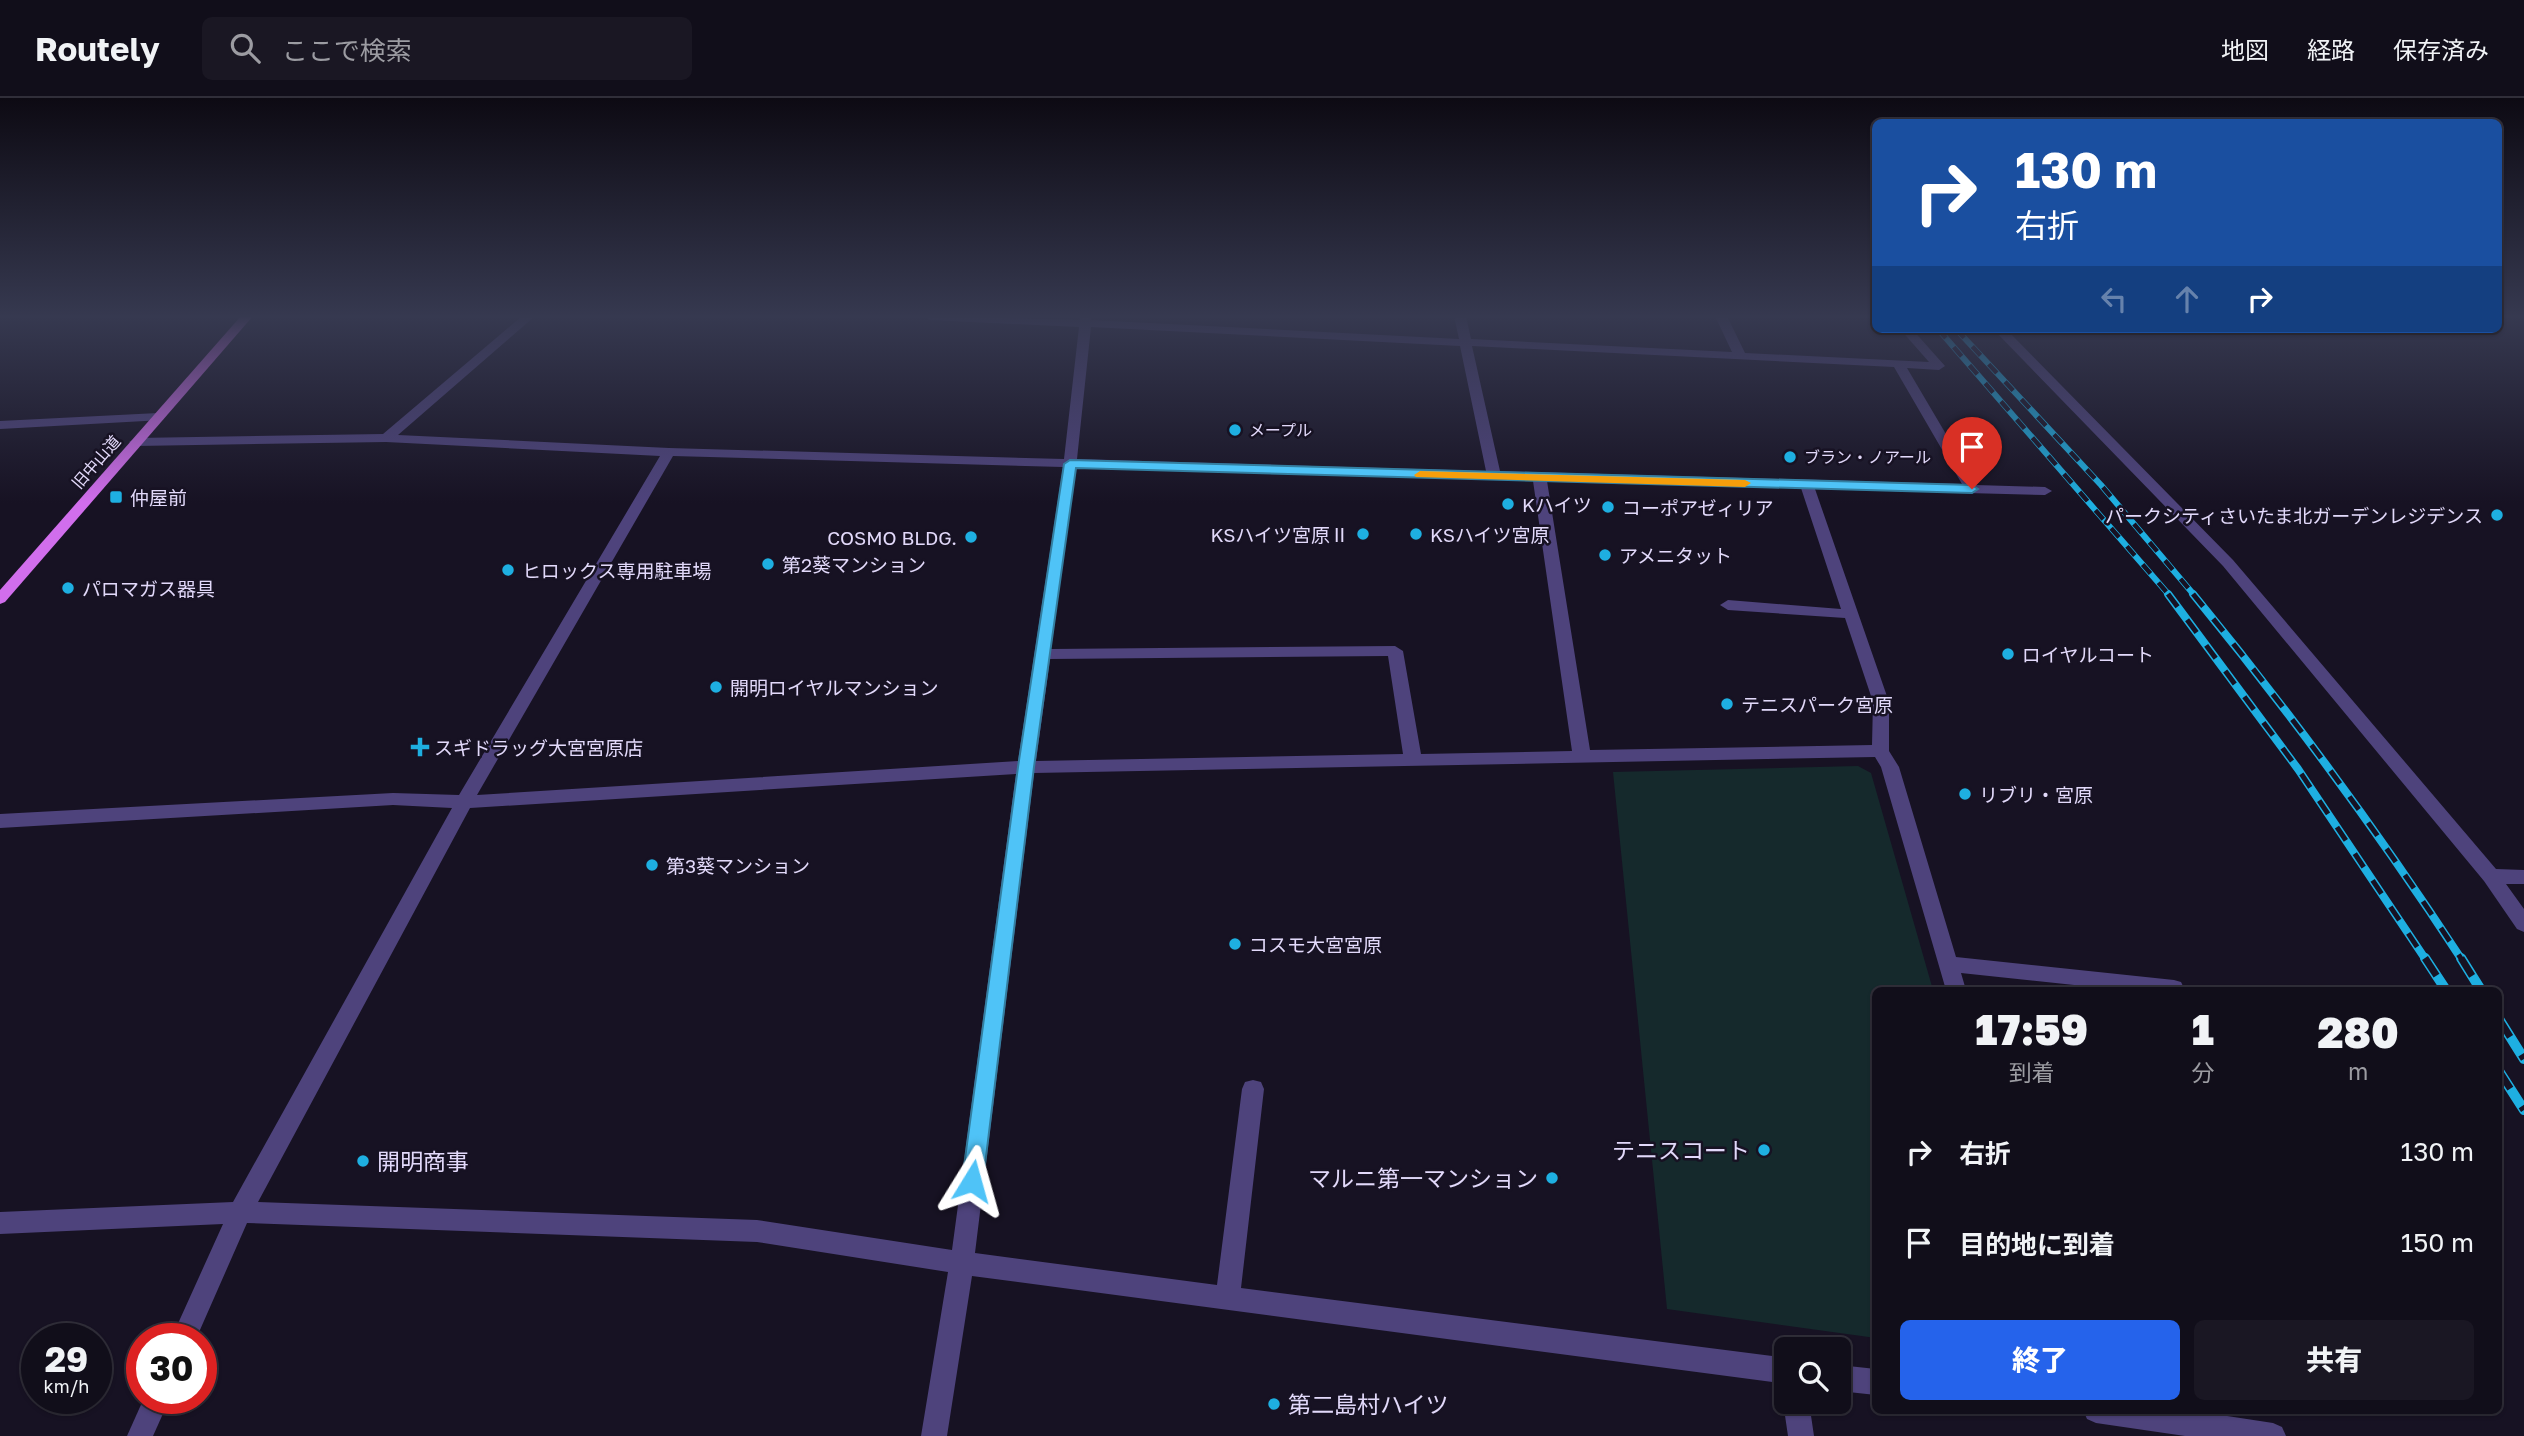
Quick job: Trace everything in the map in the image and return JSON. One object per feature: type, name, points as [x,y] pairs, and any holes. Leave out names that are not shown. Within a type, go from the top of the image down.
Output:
[{"type":"main road","name":"旧中山道","points":[[0,599],[191,378]]},
{"type":"street","points":[[386,438],[456,378]]},
{"type":"street","points":[[933,1436],[962,1263],[1026,767],[1070,464],[1079,378]]},
{"type":"street","points":[[1473,378],[1494,477]]},
{"type":"street","points":[[1907,378],[1972,489]]},
{"type":"street","points":[[2044,378],[2228,563],[2491,876],[2524,924]]},
{"type":"street","points":[[0,425],[158,416]]},
{"type":"street","points":[[136,442],[386,438],[669,452],[2045,491]]},
{"type":"street","points":[[190,1323],[240,1212],[464,802],[669,452]]},
{"type":"street","points":[[1540,478],[1582,757]]},
{"type":"street","points":[[1807,485],[1881,702],[1880,751],[1890,767],[1955,987]]},
{"type":"street","points":[[1728,605],[1851,614]]},
{"type":"street","points":[[1042,654],[1395,651],[1413,760]]},
{"type":"street","points":[[0,821],[393,799],[464,802],[1026,767],[1880,751]]},
{"type":"street","points":[[2491,876],[2524,877]]},
{"type":"street","points":[[1948,964],[2165,987]]},
{"type":"street","points":[[1228,1298],[1252,1089]]},
{"type":"street","points":[[0,1223],[240,1212],[757,1231],[962,1263],[1774,1369]]},
{"type":"street","points":[[1851,1379],[1872,1382]]},
{"type":"street","points":[[140,1436],[150,1414]]},
{"type":"street","points":[[1798,1414],[1801,1436]]},
{"type":"street","points":[[2123,1414],[2273,1436]]},
{"type":"green space","name":"テニスコート","points":[[1858,766],[1871,773],[1932,987],[1872,987],[1872,1337],[1667,1309],[1613,772]]},
{"type":"railway","points":[[1981,378],[2170,596]]},
{"type":"railway","points":[[2002,378],[2101,485],[2195,596]]},
{"type":"railway","points":[[2168,594],[2298,769],[2426,960]]},
{"type":"railway","points":[[2193,594],[2332,773],[2462,960]]},
{"type":"railway","points":[[2425,958],[2444,987]]},
{"type":"railway","points":[[2461,958],[2479,987]]},
{"type":"railway","points":[[2502,1024],[2524,1059]]},
{"type":"railway","points":[[2502,1076],[2524,1110]]},
{"type":"slow traffic","points":[[1420,475],[1745,483]]},
{"type":"place","name":"メープル","points":[[1235,430]]},
{"type":"place","name":"ブラン・ノアール","points":[[1790,457]]},
{"type":"place","name":"仲屋前","points":[[116,497]]},
{"type":"place","name":"Kハイツ","points":[[1508,504]]},
{"type":"place","name":"コーポアゼィリア","points":[[1608,507]]},
{"type":"place","name":"パークシティさいたま北ガーデンレジデンス","points":[[2497,515]]},
{"type":"place","name":"KSハイツ宮原Ⅱ","points":[[1363,534]]},
{"type":"place","name":"KSハイツ宮原","points":[[1416,534]]},
{"type":"place","name":"COSMO BLDG.","points":[[971,537]]},
{"type":"place","name":"アメニタット","points":[[1605,555]]},
{"type":"place","name":"第2葵マンション","points":[[768,564]]},
{"type":"place","name":"ヒロックス専用駐車場","points":[[508,570]]},
{"type":"place","name":"パロマガス器具","points":[[68,588]]},
{"type":"place","name":"ロイヤルコート","points":[[2008,654]]},
{"type":"place","name":"開明ロイヤルマンション","points":[[716,687]]},
{"type":"place","name":"テニスパーク宮原","points":[[1727,704]]},
{"type":"place","name":"スギドラッグ大宮宮原店","points":[[420,747]]},
{"type":"place","name":"リブリ・宮原","points":[[1965,794]]},
{"type":"place","name":"第3葵マンション","points":[[652,865]]},
{"type":"place","name":"コスモ大宮宮原","points":[[1235,944]]},
{"type":"place","name":"テニスコート","points":[[1764,1150]]},
{"type":"place","name":"開明商事","points":[[363,1161]]},
{"type":"place","name":"マルニ第一マンション","points":[[1552,1178]]},
{"type":"place","name":"第二島村ハイツ","points":[[1274,1404]]},
{"type":"route","points":[[972,1181],[1026,767],[1070,464],[1972,489]]}]
